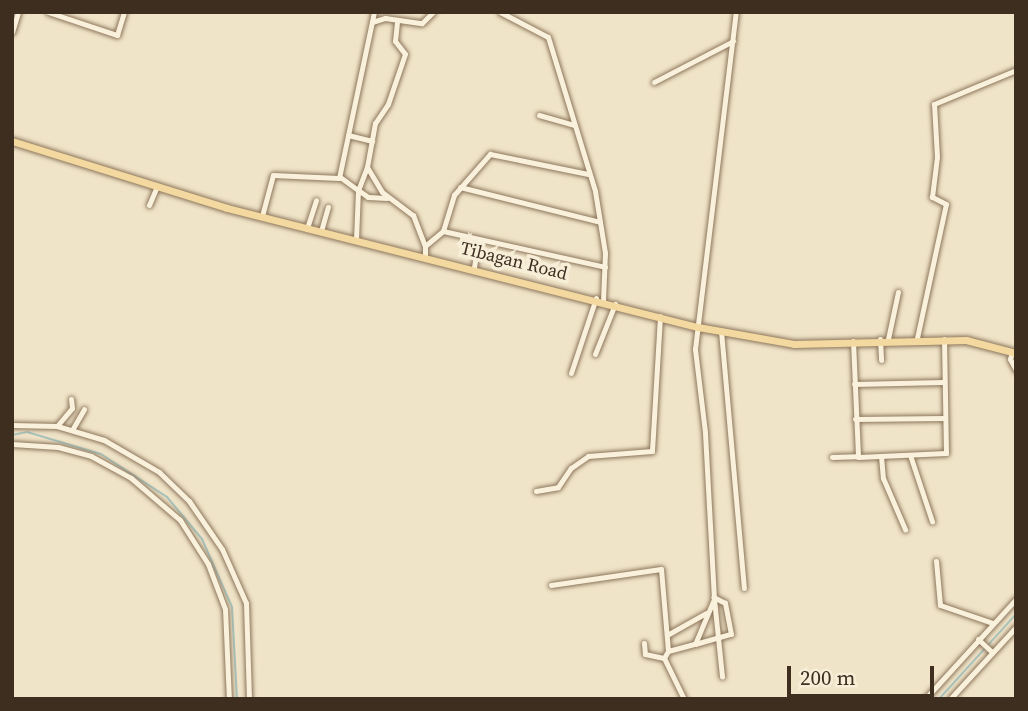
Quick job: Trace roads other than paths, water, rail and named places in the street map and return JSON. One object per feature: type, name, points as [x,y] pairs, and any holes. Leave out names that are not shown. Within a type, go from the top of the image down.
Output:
[{"type":"main road","name":"Tibagan Road","points":[[12,141],[262,216],[600,299],[698,327],[796,344],[944,339],[1014,353]]},
{"type":"street","points":[[12,32],[18,12]]},
{"type":"street","points":[[48,12],[117,34],[124,12]]},
{"type":"street","points":[[72,20],[74,12]]},
{"type":"street","points":[[340,177],[374,12]]},
{"type":"street","points":[[372,22],[385,18],[397,22],[422,23],[432,12]]},
{"type":"street","points":[[500,12],[547,36],[600,222],[605,267],[600,299],[571,373]]},
{"type":"street","points":[[722,677],[720,638],[713,598],[705,432],[696,357],[736,12]]},
{"type":"street","points":[[356,240],[358,190],[368,167],[375,123],[388,104],[405,54],[395,41],[397,22]]},
{"type":"street","points":[[654,82],[733,41]]},
{"type":"street","points":[[918,338],[946,205],[932,197],[937,157],[934,104],[1016,70]]},
{"type":"street","points":[[539,115],[574,125]]},
{"type":"street","points":[[348,135],[372,141]]},
{"type":"street","points":[[425,246],[443,231],[451,200],[460,187],[492,153],[587,174]]},
{"type":"street","points":[[368,167],[376,185],[413,215],[425,246],[425,256]]},
{"type":"street","points":[[262,216],[273,175],[340,177],[368,197],[390,199]]},
{"type":"street","points":[[149,205],[157,186]]},
{"type":"street","points":[[460,187],[600,222]]},
{"type":"street","points":[[307,228],[316,200]]},
{"type":"street","points":[[321,231],[328,207]]},
{"type":"street","points":[[443,231],[605,267]]},
{"type":"street","points":[[474,267],[479,239]]},
{"type":"street","points":[[881,360],[884,339],[898,292]]},
{"type":"street","points":[[595,354],[615,304]]},
{"type":"street","points":[[536,491],[558,486],[571,468],[588,456],[652,451],[660,316]]},
{"type":"street","points":[[722,331],[744,588]]},
{"type":"street","points":[[832,457],[946,453],[944,339]]},
{"type":"street","points":[[853,341],[856,456]]},
{"type":"street","points":[[1014,353],[1010,359],[1016,370]]},
{"type":"street","points":[[854,384],[943,382]]},
{"type":"street","points":[[57,426],[72,408],[71,399]]},
{"type":"street","points":[[72,430],[84,409]]},
{"type":"street","points":[[855,419],[945,418]]},
{"type":"street","points":[[12,425],[57,426],[72,430],[143,461],[205,520],[246,603],[249,699]]},
{"type":"street","points":[[12,444],[58,447],[91,456],[131,478],[180,520],[208,565],[225,609],[229,699]]},
{"type":"street","points":[[911,455],[932,521]]},
{"type":"street","points":[[881,456],[883,478],[905,529]]},
{"type":"street","points":[[936,561],[940,605],[993,623]]},
{"type":"street","points":[[551,584],[660,568],[668,651],[664,658]]},
{"type":"street","points":[[695,644],[713,598]]},
{"type":"street","points":[[668,651],[720,638],[731,632],[725,603],[713,598]]},
{"type":"street","points":[[925,699],[1016,599]]},
{"type":"street","points":[[667,635],[709,611]]},
{"type":"street","points":[[950,699],[990,651],[1016,627]]},
{"type":"street","points":[[979,640],[990,651]]},
{"type":"street","points":[[644,643],[645,654],[664,658]]},
{"type":"street","points":[[664,658],[684,699]]},
{"type":"waterway","points":[[12,435],[27,432],[101,454],[167,497],[202,539],[232,607],[237,699]]},
{"type":"waterway","points":[[939,699],[1016,614]]}]
